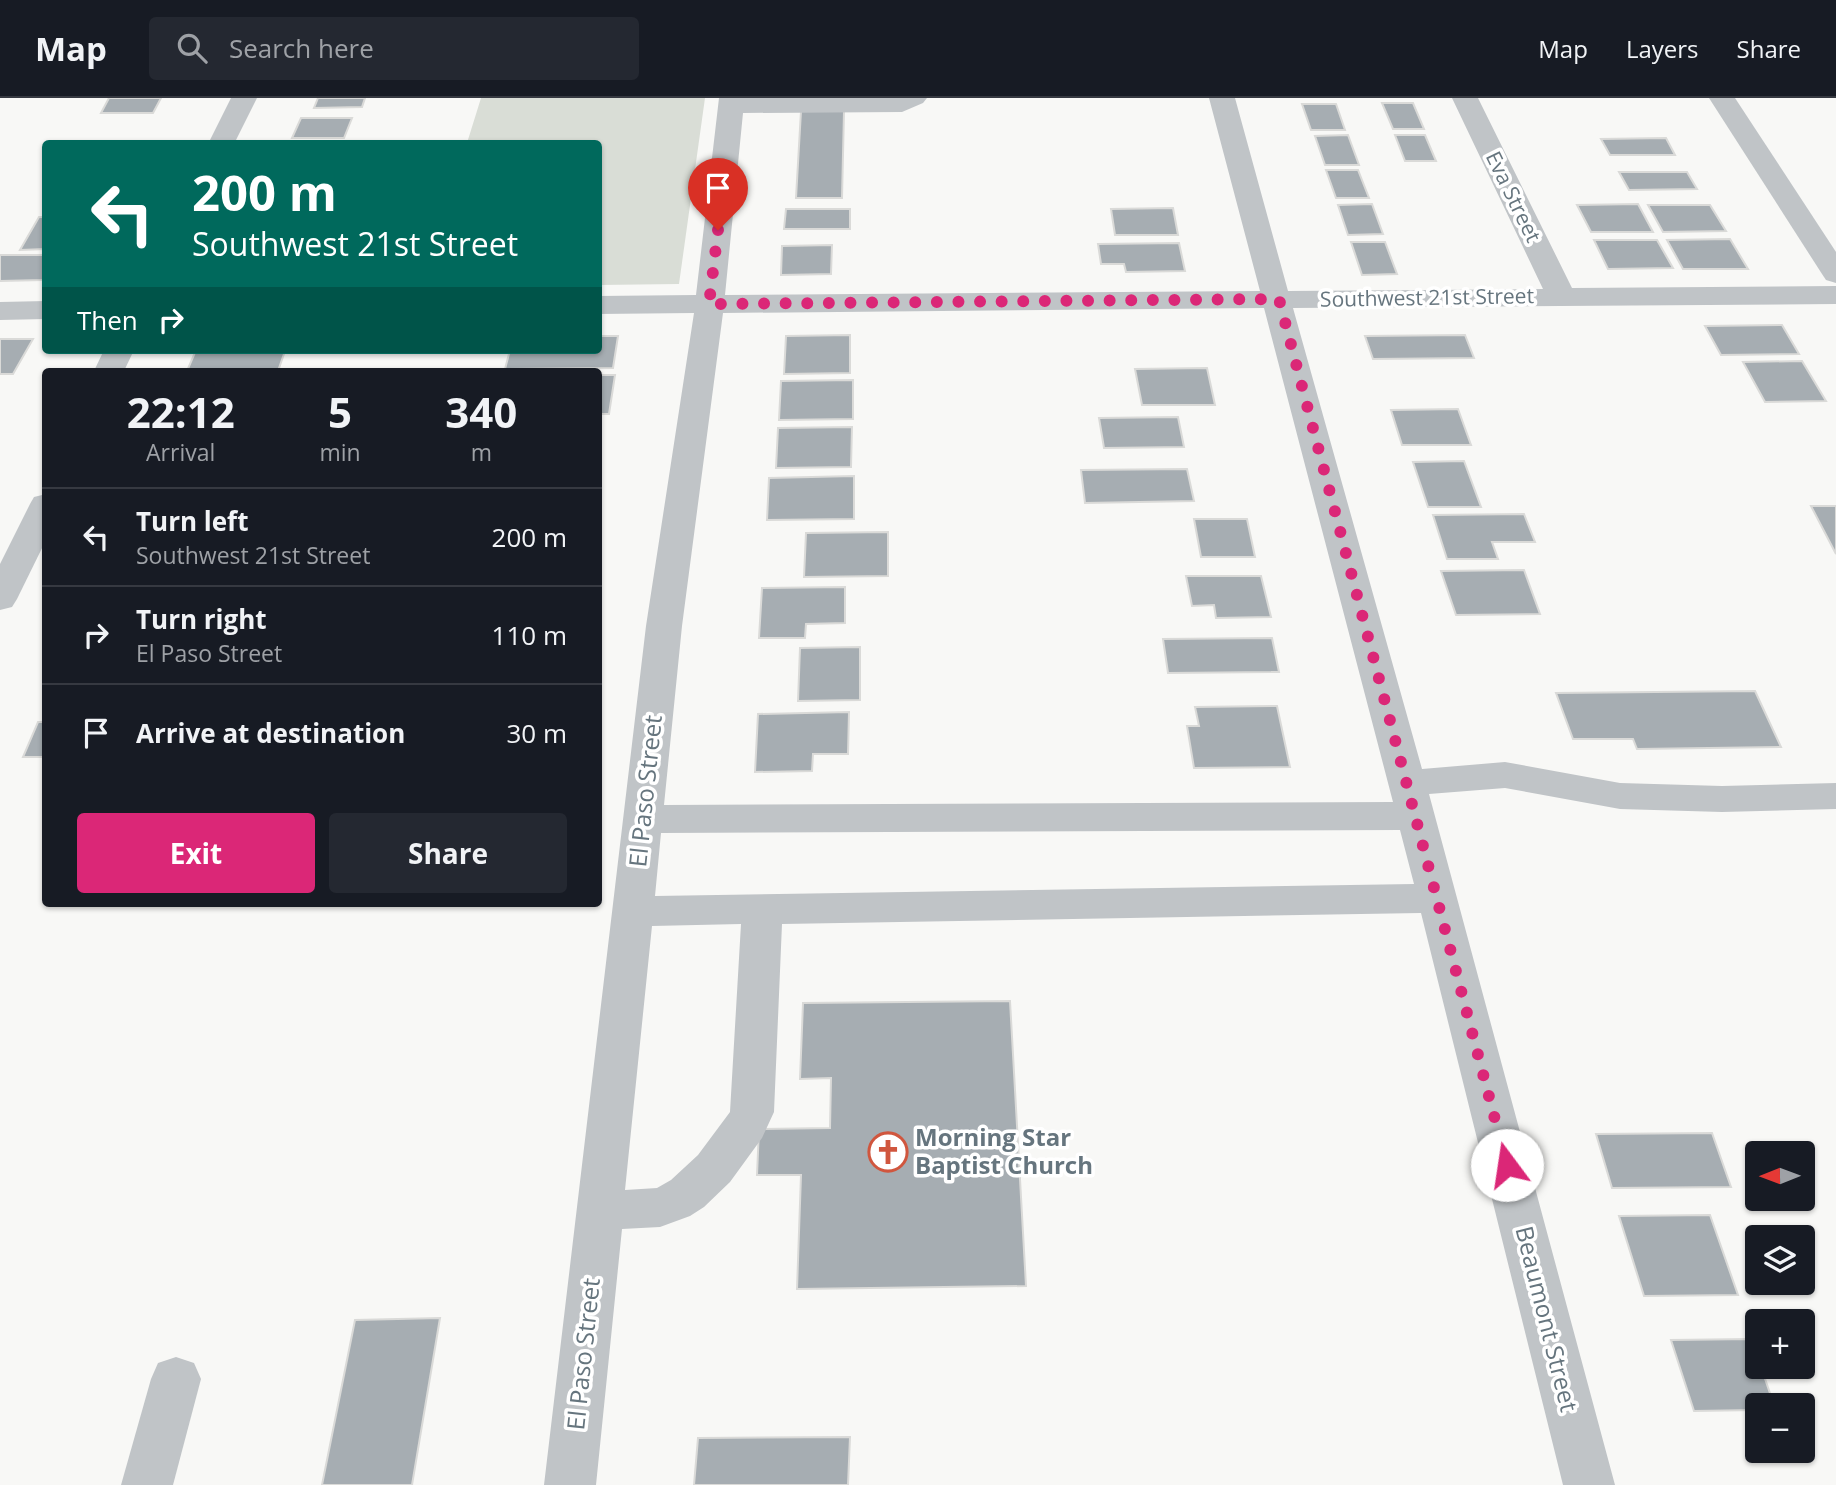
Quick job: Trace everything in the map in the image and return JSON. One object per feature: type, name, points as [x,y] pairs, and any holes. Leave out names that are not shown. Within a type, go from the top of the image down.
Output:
[{"type":"street","points":[[223,140],[244,98]]},
{"type":"street","points":[[731,102],[887,105],[902,104],[914,98]]},
{"type":"street","name":"Beaumont Street","points":[[1222,98],[1279,299],[1438,898],[1589,1485]]},
{"type":"street","name":"Eva Street","points":[[1465,98],[1561,296]]},
{"type":"street","points":[[1722,98],[1836,274]]},
{"type":"street","name":"El Paso Street","points":[[570,1485],[664,626],[709,304],[731,102]]},
{"type":"street","name":"Southwest 21st Street","points":[[602,305],[1836,295]]},
{"type":"street","points":[[0,311],[42,310]]},
{"type":"street","points":[[0,599],[42,512]]},
{"type":"street","points":[[643,820],[1411,800],[1505,775],[1620,796],[1722,799],[1836,796]]},
{"type":"street","points":[[633,911],[1438,898]]},
{"type":"street","points":[[599,1208],[659,1208],[688,1195],[743,1134],[752,1112],[762,909]]},
{"type":"street","points":[[147,1485],[176,1379]]},
{"type":"shaded area","points":[[481,98],[705,98],[679,284],[602,285],[602,140],[468,140]]},
{"type":"building","points":[[109,98],[161,98],[153,113],[101,113]]},
{"type":"building","points":[[318,98],[365,98],[362,107],[314,108]]},
{"type":"building","points":[[1382,103],[1413,103],[1424,129],[1393,129]]},
{"type":"building","points":[[1302,104],[1336,104],[1345,130],[1311,130]]},
{"type":"building","points":[[801,111],[844,111],[842,198],[796,198]]},
{"type":"building","points":[[301,118],[352,118],[344,138],[292,138]]},
{"type":"building","points":[[1348,135],[1359,165],[1325,165],[1315,136]]},
{"type":"building","points":[[1395,135],[1425,135],[1436,161],[1405,161]]},
{"type":"building","points":[[1666,138],[1675,155],[1610,155],[1601,139]]},
{"type":"building","points":[[1326,170],[1358,170],[1369,198],[1336,198]]},
{"type":"building","points":[[1619,172],[1687,172],[1697,189],[1629,190]]},
{"type":"building","points":[[1372,204],[1383,234],[1348,235],[1338,205]]},
{"type":"building","points":[[1638,204],[1653,232],[1591,232],[1577,205]]},
{"type":"building","points":[[1648,205],[1710,205],[1726,231],[1663,232]]},
{"type":"building","points":[[1173,208],[1178,235],[1115,235],[1111,209]]},
{"type":"building","points":[[786,209],[850,209],[850,229],[784,229]]},
{"type":"building","points":[[39,217],[42,217],[42,249],[20,250]]},
{"type":"building","points":[[1730,239],[1748,269],[1683,269],[1667,240]]},
{"type":"building","points":[[1594,240],[1657,240],[1673,268],[1608,269]]},
{"type":"building","points":[[1351,242],[1385,242],[1397,274],[1362,275]]},
{"type":"building","points":[[1179,243],[1185,271],[1126,272],[1124,264],[1101,264],[1098,244]]},
{"type":"building","points":[[832,245],[831,274],[781,275],[782,246]]},
{"type":"building","points":[[0,255],[42,255],[42,280],[0,281]]},
{"type":"building","points":[[1782,325],[1799,354],[1721,355],[1705,326]]},
{"type":"building","points":[[850,335],[850,373],[784,374],[786,336]]},
{"type":"building","points":[[1465,335],[1474,358],[1373,359],[1365,336]]},
{"type":"building","points":[[602,336],[618,336],[613,368],[505,368],[509,354],[602,354]]},
{"type":"building","points":[[0,339],[33,339],[13,374],[0,374]]},
{"type":"building","points":[[194,354],[284,354],[279,368],[188,368]]},
{"type":"building","points":[[1802,361],[1826,401],[1765,402],[1743,362]]},
{"type":"building","points":[[1207,368],[1215,405],[1142,405],[1135,369]]},
{"type":"building","points":[[602,375],[615,375],[609,414],[602,414]]},
{"type":"building","points":[[853,380],[853,419],[779,420],[781,381]]},
{"type":"building","points":[[1458,409],[1471,445],[1402,445],[1391,410]]},
{"type":"building","points":[[1178,417],[1184,447],[1104,448],[1099,418]]},
{"type":"building","points":[[852,427],[851,467],[776,468],[778,428]]},
{"type":"building","points":[[1464,461],[1481,507],[1428,507],[1413,462]]},
{"type":"building","points":[[1187,469],[1194,501],[1085,503],[1081,470]]},
{"type":"building","points":[[854,476],[854,519],[767,520],[769,478]]},
{"type":"building","points":[[1811,506],[1836,506],[1836,554]]},
{"type":"building","points":[[1524,514],[1535,542],[1492,542],[1498,559],[1447,559],[1433,515]]},
{"type":"building","points":[[1194,519],[1247,519],[1255,557],[1201,557]]},
{"type":"building","points":[[888,532],[888,576],[804,577],[806,533]]},
{"type":"building","points":[[1524,570],[1540,614],[1456,615],[1441,571]]},
{"type":"building","points":[[1186,576],[1261,576],[1271,617],[1216,618],[1214,605],[1192,606]]},
{"type":"building","points":[[845,587],[845,623],[806,624],[805,638],[759,638],[762,588]]},
{"type":"building","points":[[1272,638],[1279,672],[1168,673],[1163,639]]},
{"type":"building","points":[[860,647],[860,700],[798,701],[800,648]]},
{"type":"building","points":[[1755,691],[1781,747],[1637,749],[1633,739],[1573,739],[1556,693]]},
{"type":"building","points":[[1277,706],[1290,767],[1194,768],[1187,726],[1199,726],[1195,707]]},
{"type":"building","points":[[849,712],[848,754],[813,754],[812,771],[755,772],[758,714]]},
{"type":"building","points":[[38,722],[42,722],[42,757],[23,757]]},
{"type":"building","name":"Morning Star Baptist Church","points":[[1010,1001],[1026,1286],[797,1289],[801,1175],[757,1175],[759,1129],[830,1128],[831,1078],[800,1079],[803,1003]]},
{"type":"building","points":[[1712,1133],[1731,1187],[1612,1188],[1596,1134]]},
{"type":"building","points":[[1710,1215],[1738,1295],[1644,1296],[1619,1216]]},
{"type":"building","points":[[440,1318],[412,1485],[322,1485],[355,1320]]},
{"type":"building","points":[[1745,1339],[1745,1379],[1765,1379],[1770,1393],[1745,1393],[1745,1410],[1694,1411],[1671,1340]]},
{"type":"building","points":[[850,1437],[848,1485],[694,1485],[698,1438]]},
{"type":"place","name":"Morning Star Baptist Church","points":[[888,1152]]},
{"type":"route","points":[[718,230],[709,304],[1279,299],[1507,1165]]}]
